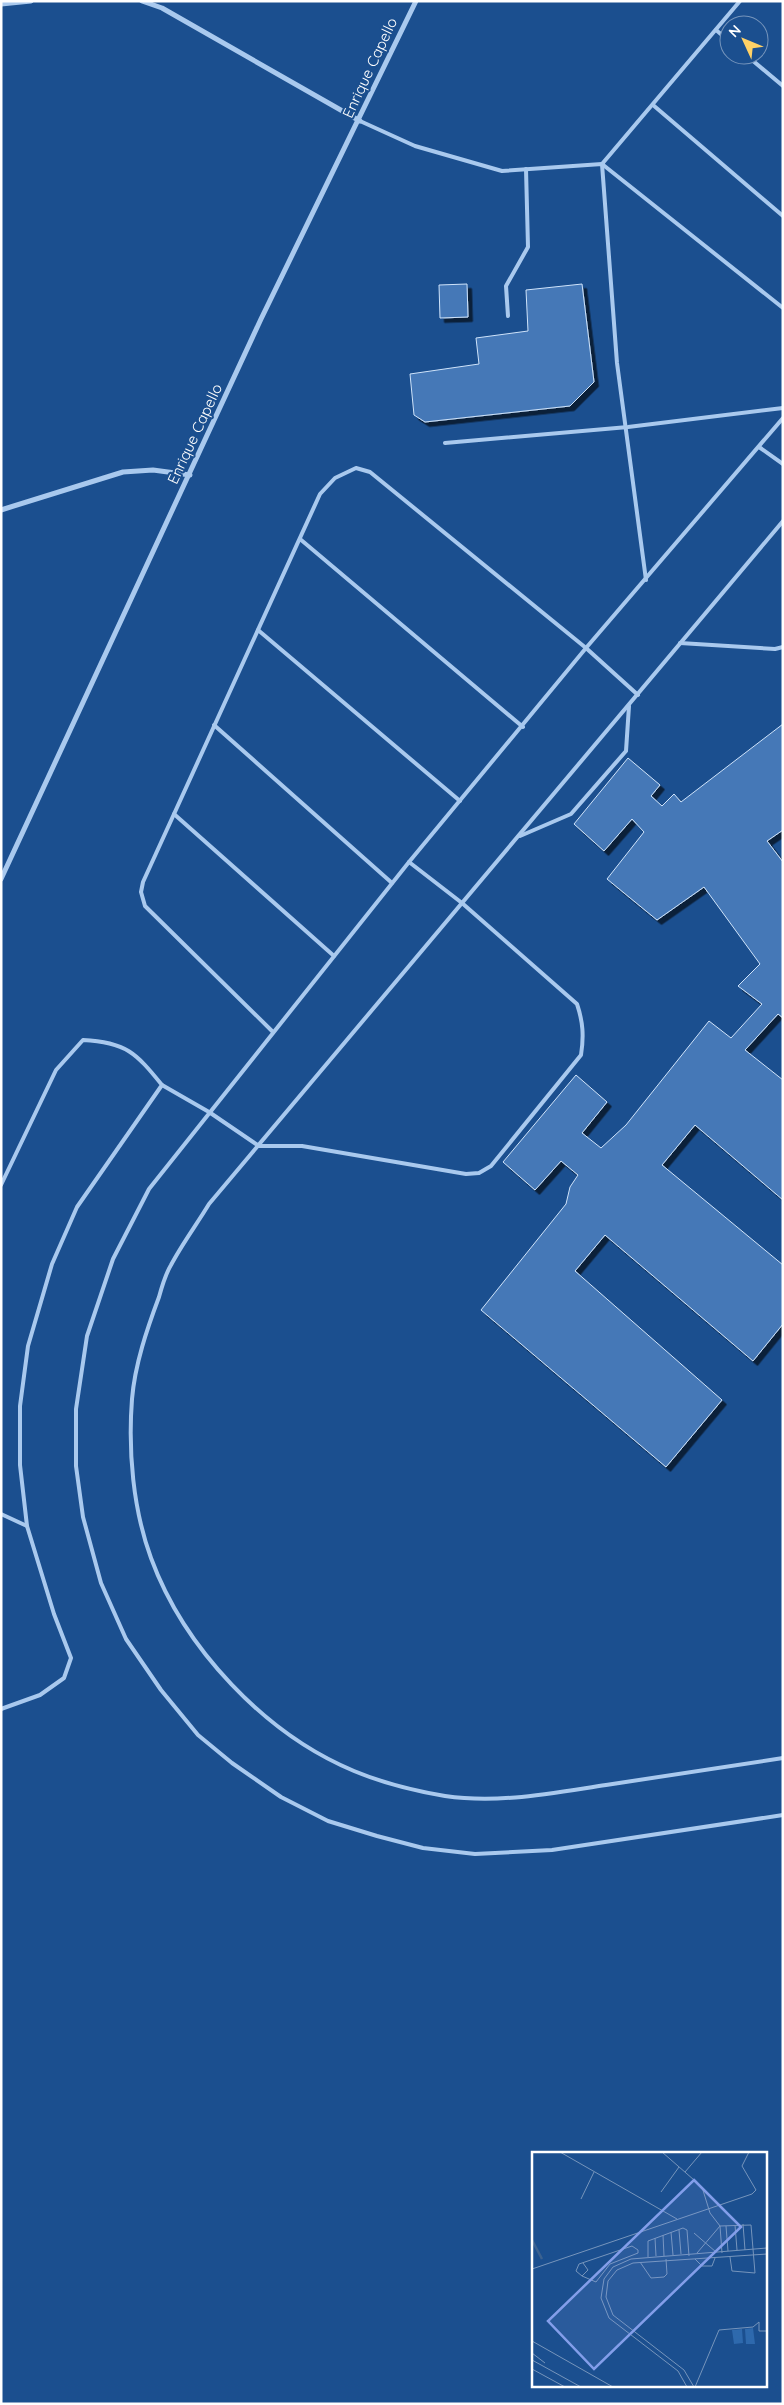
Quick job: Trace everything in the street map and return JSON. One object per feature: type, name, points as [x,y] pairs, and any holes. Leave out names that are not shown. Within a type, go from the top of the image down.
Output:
[{"type":"street","points":[[1,4],[31,1]]},
{"type":"street","points":[[142,1],[162,8],[360,121]]},
{"type":"street","name":"Enrique Capello","points":[[1,879],[261,319],[360,121],[416,1]]},
{"type":"street","points":[[1,510],[123,472],[153,470],[190,475]]},
{"type":"lane","points":[[646,580],[628,427],[617,363],[602,164],[740,1]]},
{"type":"lane","points":[[758,65],[783,86]]},
{"type":"lane","points":[[653,105],[783,216]]},
{"type":"lane","points":[[360,121],[415,146],[502,171],[602,164],[783,308]]},
{"type":"lane","points":[[508,316],[506,286],[528,247],[526,169]]},
{"type":"lane","points":[[445,443],[628,427],[783,408]]},
{"type":"lane","points":[[783,418],[586,648],[523,727],[409,862],[149,1189],[113,1259],[87,1336],[76,1409],[76,1466],[82,1517],[101,1584],[126,1638],[161,1690],[198,1734],[232,1764],[281,1797],[328,1821],[423,1848],[475,1854],[552,1850],[783,1815]]},
{"type":"lane","points":[[759,446],[783,464]]},
{"type":"lane","points":[[273,1032],[145,906],[141,892],[143,882],[320,494],[335,478],[356,468],[370,472],[586,648],[638,695]]},
{"type":"lane","points":[[783,521],[210,1204],[170,1266],[144,1335],[132,1397],[131,1456],[139,1514],[151,1558],[173,1606],[198,1646],[227,1681],[271,1720],[313,1750],[345,1766],[398,1786],[446,1796],[482,1799],[542,1795],[783,1758]]},
{"type":"lane","points":[[300,539],[523,727]]},
{"type":"lane","points":[[258,630],[460,801]]},
{"type":"lane","points":[[680,643],[775,649],[783,646]]},
{"type":"lane","points":[[518,837],[570,814],[626,751],[629,706]]},
{"type":"lane","points":[[214,725],[392,883]]},
{"type":"lane","points":[[174,814],[334,956]]},
{"type":"lane","points":[[1,1185],[56,1070],[83,1040],[109,1041],[138,1055],[162,1085],[209,1112],[259,1146],[302,1146],[466,1174],[479,1172],[491,1166],[581,1055],[584,1038],[582,1022],[577,1004],[462,903],[409,862]]},
{"type":"lane","points":[[1,1709],[40,1695],[64,1678],[71,1658],[54,1614],[27,1526],[20,1465],[20,1406],[28,1346],[52,1264],[77,1207],[162,1085]]},
{"type":"lane","points":[[1,1514],[27,1526]]},
{"type":"building","points":[[467,284],[468,317],[440,318],[439,285]]},
{"type":"building","points":[[582,284],[594,382],[570,406],[425,422],[414,415],[410,374],[479,364],[476,338],[528,331],[526,290]]},
{"type":"building","points":[[783,724],[783,830],[767,841],[783,862],[783,1018],[778,1014],[745,1050],[783,1080],[783,1200],[695,1125],[662,1165],[783,1265],[783,1324],[753,1361],[605,1235],[575,1271],[722,1400],[666,1467],[481,1310],[566,1204],[570,1187],[578,1175],[561,1161],[535,1190],[503,1162],[576,1075],[607,1102],[582,1133],[601,1148],[626,1125],[709,1021],[731,1038],[762,1004],[738,986],[760,964],[704,887],[657,920],[607,879],[644,832],[632,819],[604,851],[574,824],[628,758],[660,785],[651,796],[662,806],[674,794],[681,802]]}]
